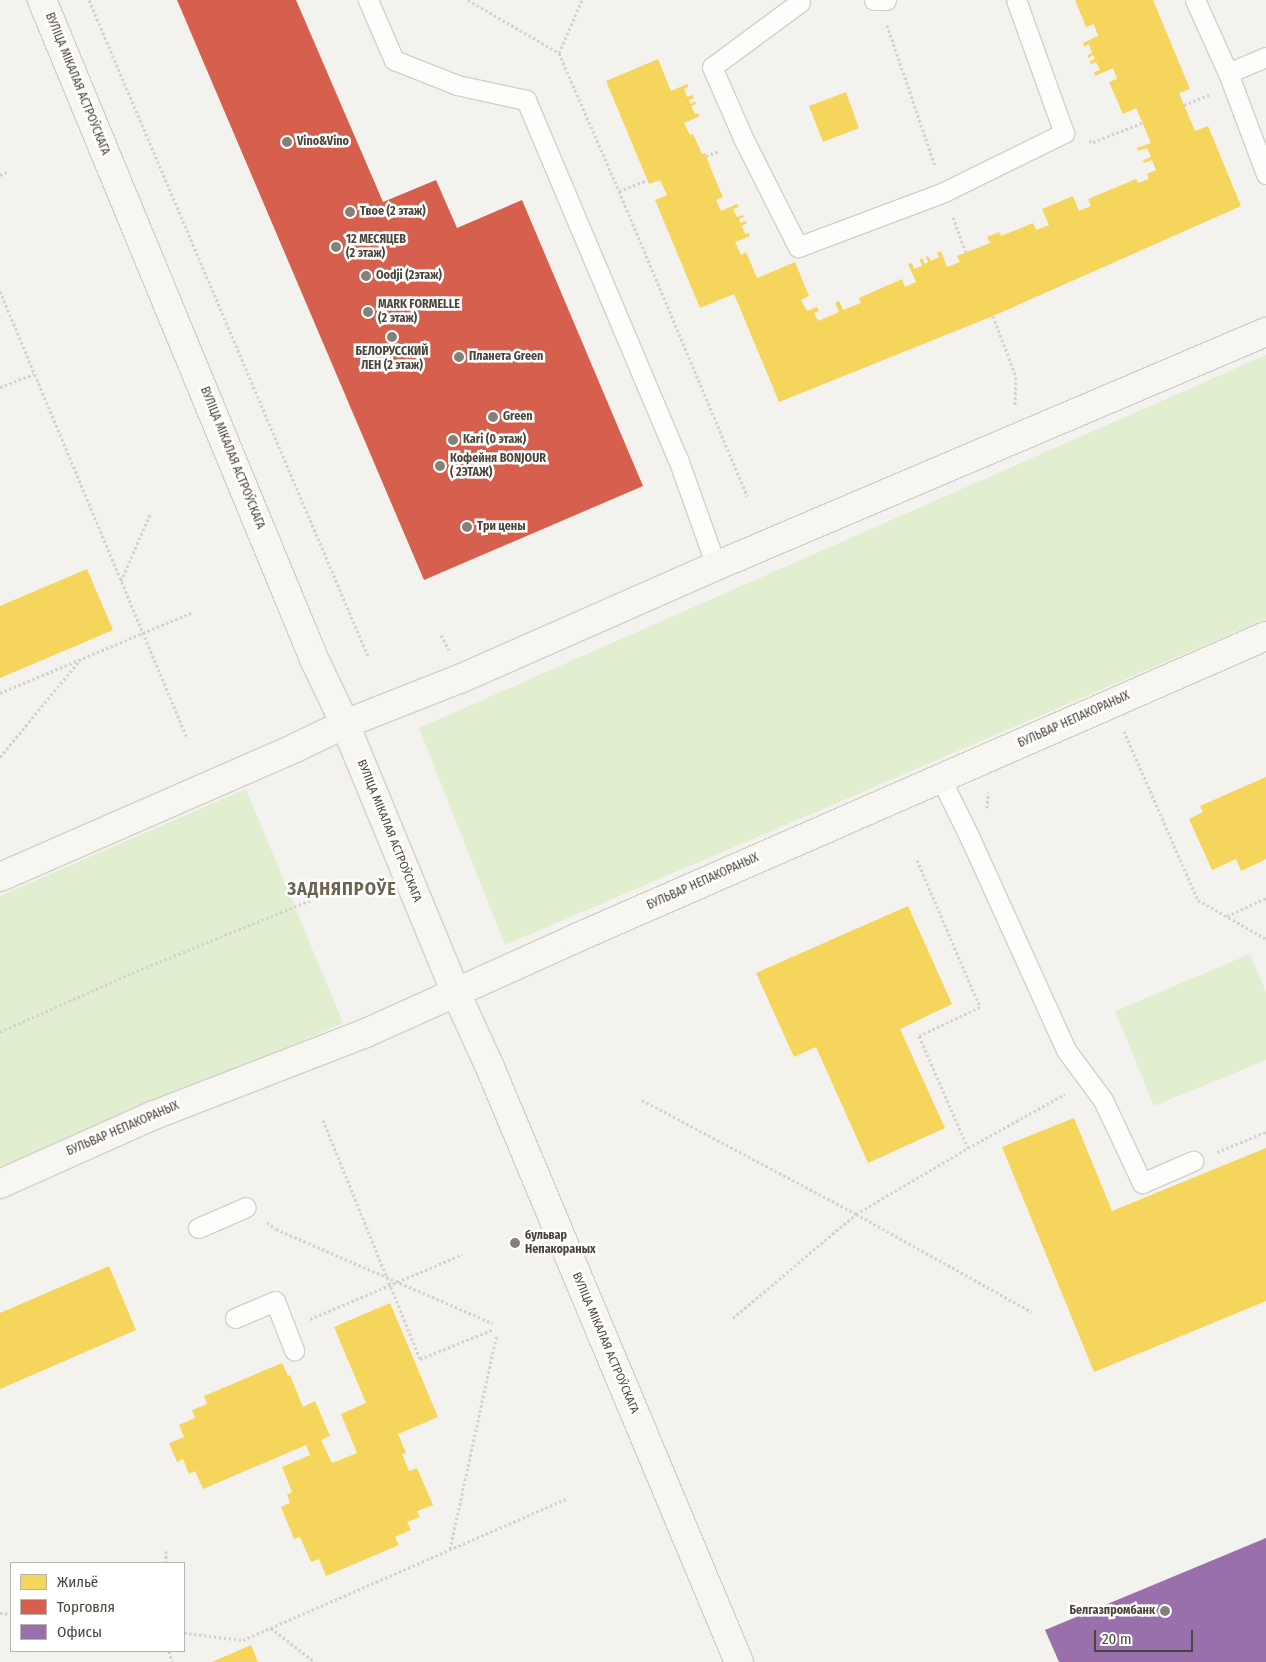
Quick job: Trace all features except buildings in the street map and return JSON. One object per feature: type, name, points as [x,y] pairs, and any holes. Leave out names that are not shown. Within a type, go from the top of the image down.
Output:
[{"type":"main road","name":"ВУЛІЦА МІКАЛАЯ АСТРОЎСКАГА","points":[[42,0],[315,661],[345,724],[456,993],[489,1065],[738,1662]]},
{"type":"main road","points":[[0,877],[295,748],[345,724],[462,678],[716,566],[1266,332]]},
{"type":"main road","name":"БУЛЬВАР НЕПАКОРАНЫХ","points":[[0,1184],[152,1116],[366,1033],[574,938],[1266,636]]},
{"type":"lane","points":[[368,0],[394,60],[457,85],[526,100],[678,459],[716,566]]},
{"type":"lane","points":[[803,1],[712,67],[744,140],[798,247],[944,192],[1064,133],[1016,0]]},
{"type":"lane","points":[[1194,0],[1228,73],[1266,174]]},
{"type":"lane","points":[[1228,73],[1266,57]]},
{"type":"lane","points":[[940,779],[969,836],[1066,1050],[1103,1100],[1142,1183],[1193,1161]]},
{"type":"lane","points":[[198,1228],[246,1207]]},
{"type":"lane","points":[[235,1318],[275,1301],[294,1350]]},
{"type":"path","points":[[89,0],[368,656]]},
{"type":"path","points":[[468,0],[559,52],[747,496]]},
{"type":"path","points":[[559,52],[582,0]]},
{"type":"path","points":[[880,0],[966,252]]},
{"type":"path","points":[[1064,133],[1093,142],[1142,123]]},
{"type":"path","points":[[0,175],[7,172]]},
{"type":"path","points":[[619,191],[647,180]]},
{"type":"path","points":[[0,292],[187,738]]},
{"type":"path","points":[[993,316],[1016,377],[1015,439]]},
{"type":"path","points":[[0,387],[34,374]]},
{"type":"path","points":[[121,580],[151,512]]},
{"type":"path","points":[[0,693],[193,612]]},
{"type":"path","points":[[0,757],[81,659]]},
{"type":"path","points":[[1113,702],[1198,900],[1266,939]]},
{"type":"path","points":[[918,860],[980,1007],[919,1036],[968,1148]]},
{"type":"path","points":[[1226,916],[1266,898]]},
{"type":"path","points":[[0,1032],[132,973],[311,900]]},
{"type":"path","points":[[733,1318],[856,1214],[968,1148],[1089,1081]]},
{"type":"path","points":[[642,1100],[856,1214],[1032,1312]]},
{"type":"path","points":[[323,1120],[420,1359],[494,1329]]},
{"type":"path","points":[[1193,1161],[1266,1132]]},
{"type":"path","points":[[246,1207],[276,1229],[492,1323]]},
{"type":"path","points":[[286,1329],[464,1254]]},
{"type":"path","points":[[450,1550],[497,1334]]},
{"type":"path","points":[[185,1633],[244,1640],[565,1499]]},
{"type":"path","points":[[166,1550],[166,1562]]},
{"type":"path","points":[[271,1628],[315,1662]]},
{"type":"green space","points":[[1266,355],[1266,619],[505,945],[419,728]]},
{"type":"green space","points":[[246,789],[343,1023],[0,1175],[0,896]]},
{"type":"green space","points":[[1250,954],[1266,992],[1266,1060],[1154,1106],[1115,1011]]},
{"type":"place","name":"Vino&Vino","points":[[287,142]]},
{"type":"place","name":"Твое (2 этаж)","points":[[350,212]]},
{"type":"place","name":"12 МЕСЯЦЕВ (2 этаж)","points":[[336,247]]},
{"type":"place","name":"Oodji (2этаж)","points":[[366,276]]},
{"type":"place","name":"MARK FORMELLE (2 этаж)","points":[[368,312]]},
{"type":"place","name":"БЕЛОРУССКИЙ ЛЕН (2 этаж)","points":[[392,337]]},
{"type":"place","name":"Планета Green","points":[[459,357]]},
{"type":"place","name":"Green","points":[[493,417]]},
{"type":"place","name":"Kari (0 этаж)","points":[[453,440]]},
{"type":"place","name":"Кофейня BONJOUR ( 2ЭТАЖ)","points":[[440,466]]},
{"type":"place","name":"Три цены","points":[[467,527]]},
{"type":"place","name":"бульвар Непакораных","points":[[515,1243]]},
{"type":"place","name":"Белгазпромбанк","points":[[1165,1611]]},
{"type":"district","name":"ЗАДНЯПРОЎЕ","points":[[342,889]]}]
